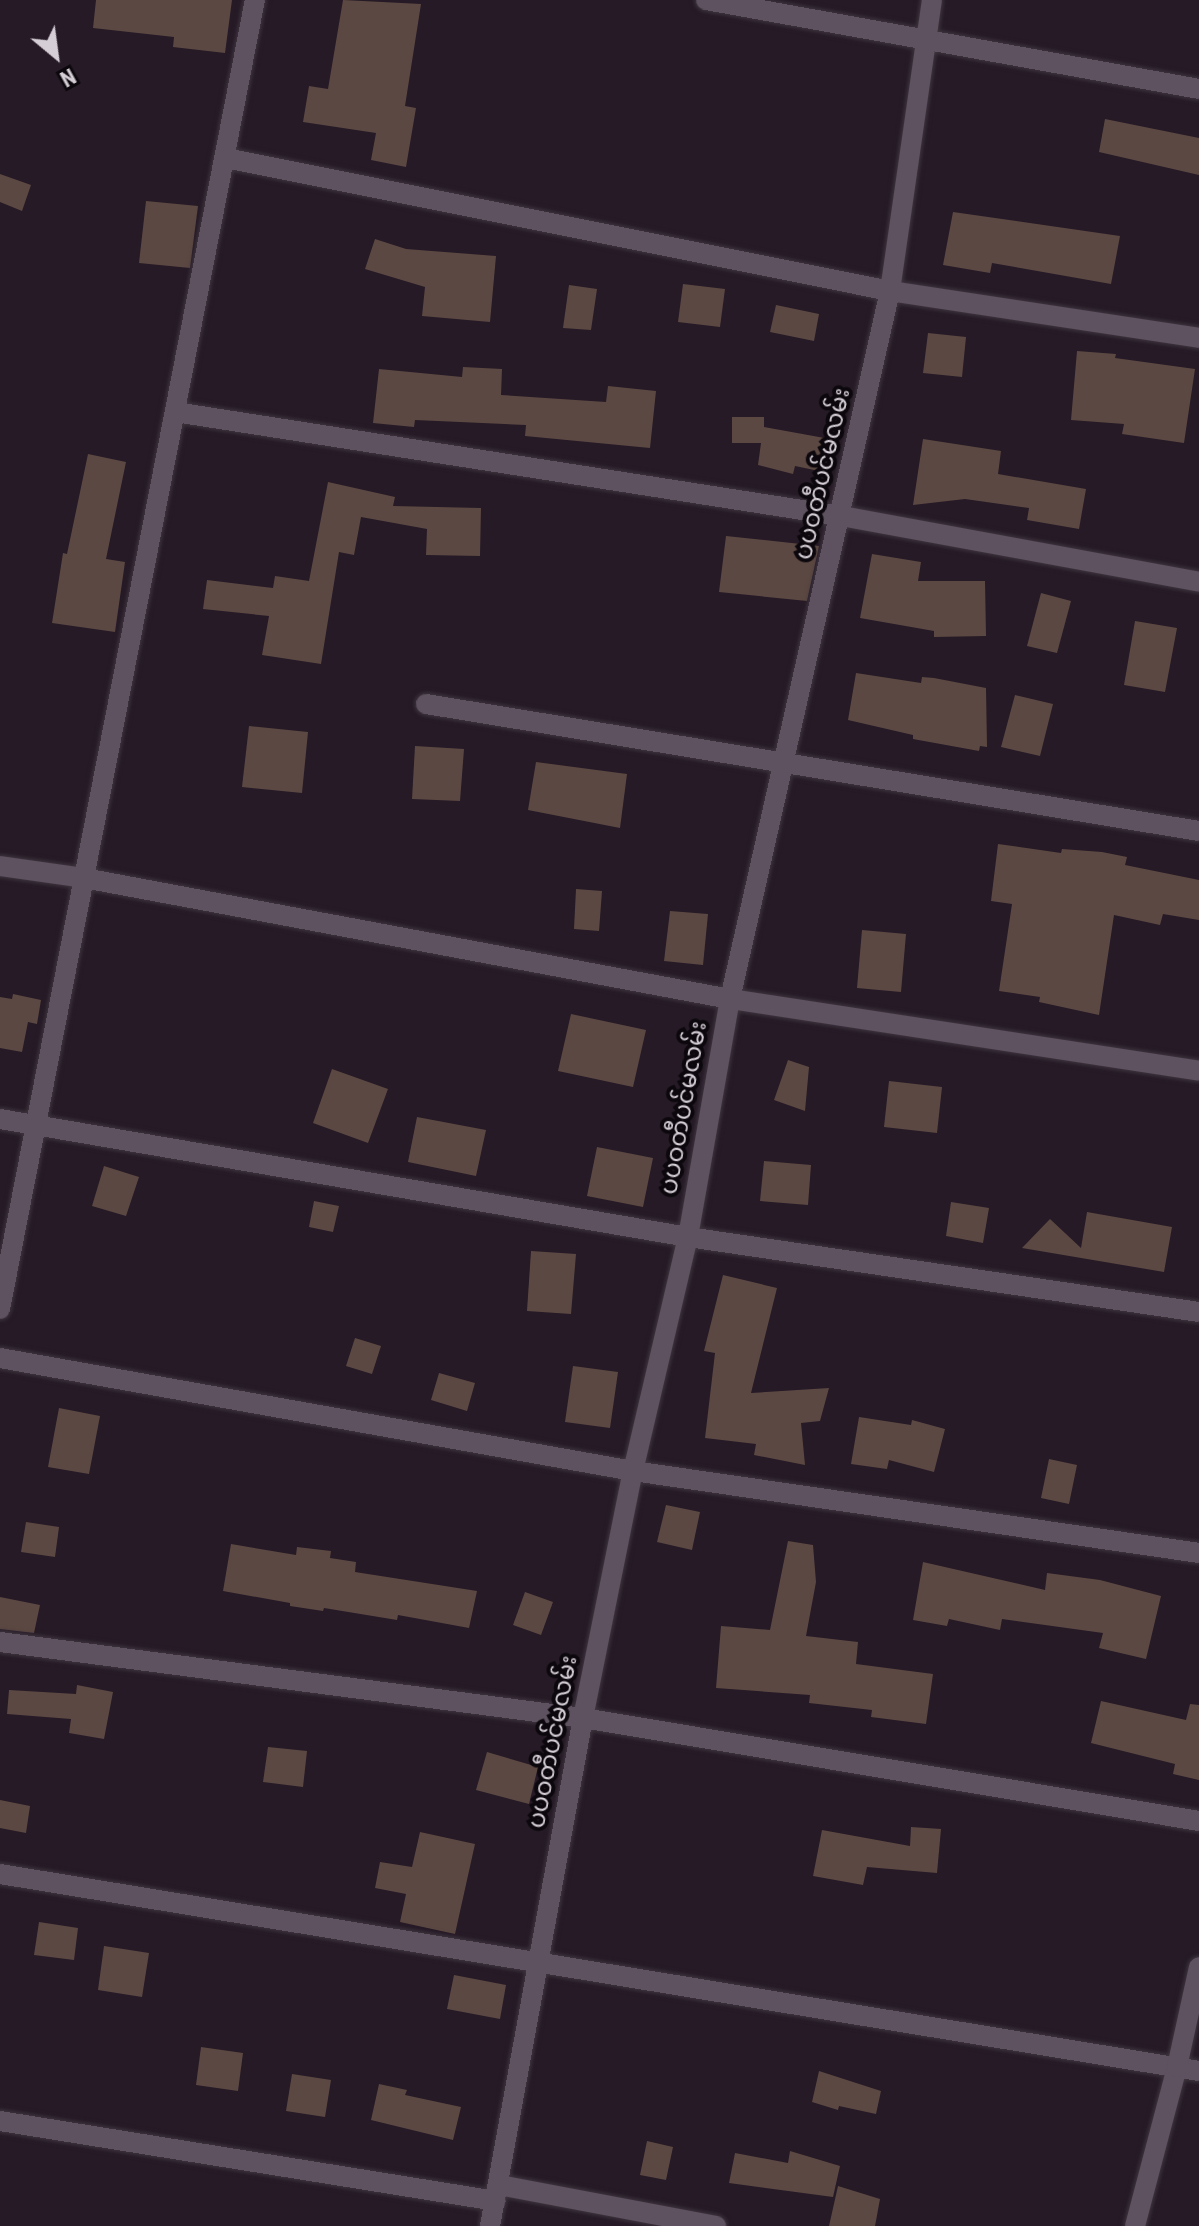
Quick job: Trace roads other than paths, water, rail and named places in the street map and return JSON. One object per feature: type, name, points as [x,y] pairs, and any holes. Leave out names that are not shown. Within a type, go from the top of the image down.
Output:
[{"type":"street","points":[[0,1309],[255,0]]},
{"type":"street","points":[[706,0],[1199,89]]},
{"type":"street","name":"ပပဝတီပင်မလမ်း","points":[[490,2226],[583,1718],[633,1471],[688,1237],[730,999],[890,291],[932,0]]},
{"type":"street","points":[[225,158],[890,291],[1199,338]]},
{"type":"street","points":[[175,412],[841,516],[1199,582]]},
{"type":"street","points":[[426,704],[1199,831]]},
{"type":"street","points":[[0,866],[84,878],[730,999],[1199,1071]]},
{"type":"street","points":[[0,1119],[688,1237],[1199,1312]]},
{"type":"street","points":[[0,1358],[633,1471],[1199,1553]]},
{"type":"street","points":[[0,1642],[583,1718],[1199,1821]]},
{"type":"street","points":[[0,1874],[1199,2071]]},
{"type":"street","points":[[1135,2226],[1177,2067],[1199,1967]]},
{"type":"street","points":[[0,2121],[716,2226]]}]
